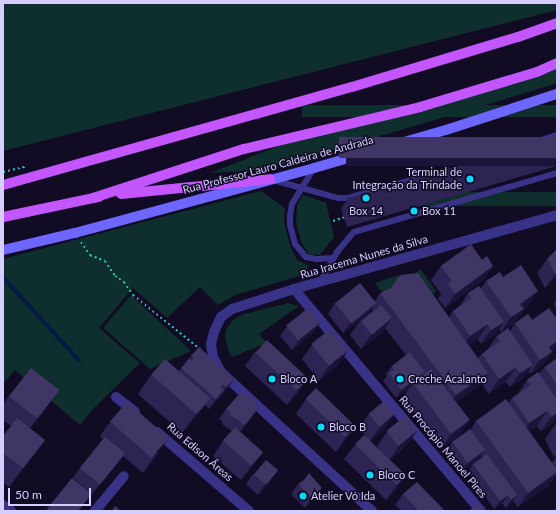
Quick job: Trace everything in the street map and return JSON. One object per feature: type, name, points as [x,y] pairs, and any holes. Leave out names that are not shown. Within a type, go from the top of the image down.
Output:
[{"type":"main road","points":[[3,185],[359,84],[518,37],[557,23]]},
{"type":"main road","points":[[3,217],[93,198],[244,150],[420,107],[536,72],[557,63]]},
{"type":"main road","name":"Rua Professor Lauro Caldeira de Andrada","points":[[3,250],[75,233],[314,168],[446,130],[557,94]]},
{"type":"main road","points":[[93,198],[270,179]]},
{"type":"street","name":"Rua Iracema Nunes da Silva","points":[[213,357],[211,344],[214,332],[221,317],[232,309],[294,289],[557,215]]},
{"type":"street","name":"Rua Procópio Manoel Pires","points":[[294,289],[481,511]]},
{"type":"street","points":[[213,357],[221,372],[372,511]]},
{"type":"street","points":[[116,397],[140,417]]},
{"type":"street","name":"Rua Edison Áreas","points":[[152,427],[250,511]]},
{"type":"street","points":[[95,511],[124,476]]},
{"type":"street","points":[[3,505],[11,511]]},
{"type":"lane","points":[[485,159],[557,135]]},
{"type":"lane","points":[[314,168],[303,188],[295,198],[290,215],[290,225],[296,244],[306,256],[316,259],[333,258]]},
{"type":"lane","points":[[270,179],[338,198],[348,198],[440,172]]},
{"type":"lane","points":[[320,282],[333,258],[354,232],[557,173]]},
{"type":"path","points":[[333,221],[347,217]]},
{"type":"path","points":[[75,233],[90,255],[105,262],[115,276],[124,282],[133,295],[193,344],[213,357]]},
{"type":"green space","points":[[3,3],[557,3],[557,10],[3,151]]},
{"type":"green space","points":[[557,68],[557,83],[499,101],[265,170],[210,173],[279,146],[528,79]]},
{"type":"green space","points":[[302,105],[557,105],[557,117],[302,117]]},
{"type":"green space","points":[[261,191],[285,208],[284,220],[290,246],[297,260],[309,266],[306,274],[235,295],[218,305],[200,287],[167,318],[133,288],[99,328],[140,363],[94,408],[80,425],[15,370],[3,384],[3,259]]},
{"type":"green space","points":[[370,192],[557,192],[557,206],[370,206]]},
{"type":"green space","points":[[303,195],[326,203],[334,237],[320,255],[309,254],[301,242],[296,222],[297,205]]},
{"type":"green space","points":[[421,269],[436,291],[422,301],[407,279]]},
{"type":"green space","points":[[398,275],[407,287],[389,289],[385,293],[379,289],[375,283]]},
{"type":"green space","points":[[131,295],[191,351],[150,369],[103,328]]},
{"type":"green space","points":[[288,303],[299,306],[259,334],[267,343],[232,357],[228,349],[225,335],[227,328],[234,319],[244,314]]},
{"type":"building","points":[[339,137],[557,137],[557,158],[339,158]]},
{"type":"building","points":[[471,244],[482,260],[487,256],[493,266],[455,294],[448,284],[452,281],[441,266]]},
{"type":"building","points":[[557,249],[557,272],[555,274],[547,259]]},
{"type":"building","points":[[521,265],[538,291],[520,304],[524,309],[511,317],[486,281],[500,272],[503,277]]},
{"type":"building","points":[[418,273],[488,373],[456,395],[380,293],[391,288],[400,275]]},
{"type":"building","points":[[360,283],[376,303],[351,323],[335,303]]},
{"type":"building","points":[[479,286],[504,322],[491,330],[488,324],[470,336],[453,311],[471,298],[468,293]]},
{"type":"building","points":[[381,305],[392,318],[372,335],[361,322]]},
{"type":"building","points":[[308,308],[320,323],[298,340],[286,326]]},
{"type":"building","points":[[549,308],[557,319],[557,341],[549,347],[552,352],[540,360],[515,323],[528,314],[532,320]]},
{"type":"building","points":[[508,328],[533,365],[520,373],[516,367],[499,379],[482,354],[500,341],[497,336]]},
{"type":"building","points":[[330,329],[348,351],[329,366],[311,344]]},
{"type":"building","points":[[267,340],[308,378],[296,391],[255,352]]},
{"type":"building","points":[[199,347],[234,379],[226,387],[223,384],[220,387],[224,390],[216,399],[181,368],[189,359],[192,361],[194,358],[191,356]]},
{"type":"building","points":[[410,352],[425,372],[401,390],[389,373],[394,370],[392,366]]},
{"type":"building","points":[[557,358],[557,385],[545,367]]},
{"type":"building","points":[[165,359],[210,398],[197,414],[151,375]]},
{"type":"building","points":[[31,368],[59,390],[37,419],[9,396]]},
{"type":"building","points":[[431,369],[470,420],[451,434],[413,383]]},
{"type":"building","points":[[538,372],[557,400],[557,413],[551,417],[547,411],[529,423],[512,398],[531,385],[527,380]]},
{"type":"building","points":[[316,388],[356,426],[345,437],[306,399]]},
{"type":"building","points":[[241,392],[256,402],[255,404],[259,407],[245,425],[229,414],[230,412],[226,409]]},
{"type":"building","points":[[506,399],[557,470],[557,472],[528,493],[476,421]]},
{"type":"building","points":[[384,401],[395,414],[380,427],[369,414]]},
{"type":"building","points":[[127,402],[169,438],[151,458],[110,422]]},
{"type":"building","points":[[405,416],[417,431],[398,446],[386,431]]},
{"type":"building","points":[[17,418],[45,440],[23,468],[3,453],[3,436]]},
{"type":"building","points":[[235,427],[263,452],[251,466],[223,440]]},
{"type":"building","points":[[470,429],[485,450],[467,463],[452,442]]},
{"type":"building","points":[[364,435],[406,475],[397,485],[355,444]]},
{"type":"building","points":[[105,437],[125,453],[100,484],[80,468]]},
{"type":"building","points":[[487,454],[517,495],[511,500],[508,495],[500,501],[473,464]]},
{"type":"building","points":[[266,460],[278,470],[266,485],[254,475]]},
{"type":"building","points":[[309,473],[322,488],[312,498],[298,484],[304,480]]},
{"type":"building","points":[[72,478],[92,494],[78,511],[49,511],[47,509]]},
{"type":"building","points":[[417,482],[445,511],[419,511],[403,494]]},
{"type":"building","points":[[479,504],[484,511],[468,511]]},
{"type":"building","points":[[115,506],[121,511],[112,511]]},
{"type":"waterway","points":[[3,277],[79,360]]},
{"type":"place","name":"Terminal de Integração da Trindade","points":[[470,179]]},
{"type":"place","name":"Box 14","points":[[366,198]]},
{"type":"place","name":"Box 11","points":[[414,211]]},
{"type":"place","name":"Bloco A","points":[[272,379]]},
{"type":"place","name":"Creche Acalanto","points":[[400,379]]},
{"type":"place","name":"Bloco B","points":[[321,427]]},
{"type":"place","name":"Bloco C","points":[[370,475]]},
{"type":"place","name":"Atelier Vó Ida","points":[[303,496]]}]
